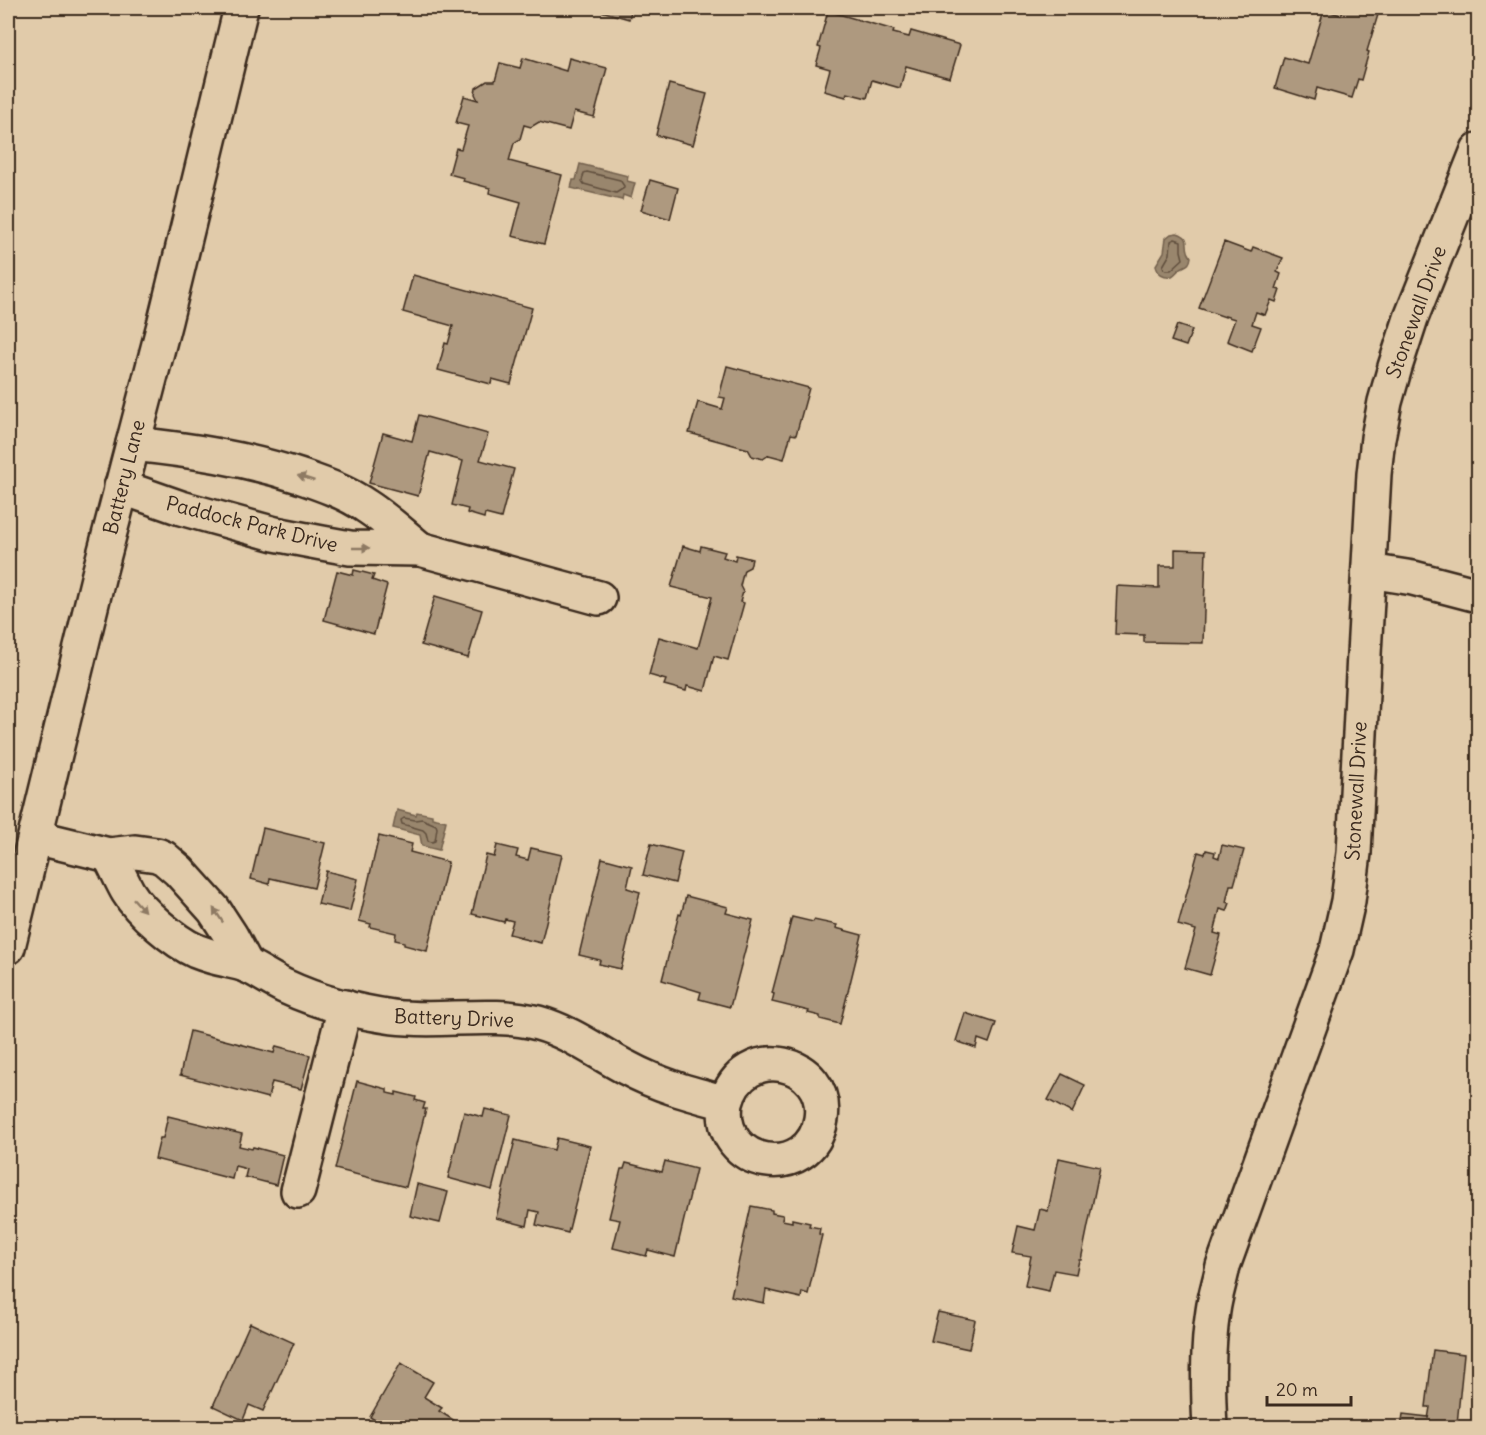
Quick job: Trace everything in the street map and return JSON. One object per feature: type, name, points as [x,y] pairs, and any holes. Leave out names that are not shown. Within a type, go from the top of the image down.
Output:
[{"type":"street","name":"Battery Lane","points":[[8,947],[241,8]]},
{"type":"street","name":"Stonewall Drive","points":[[1210,1428],[1208,1373],[1210,1346],[1213,1310],[1223,1266],[1337,950],[1348,901],[1354,853],[1374,474],[1385,402],[1411,318],[1479,150]]},
{"type":"street","name":"Paddock Park Drive","points":[[133,444],[228,456],[323,484],[367,506],[420,549]]},
{"type":"street","name":"Paddock Park Drive","points":[[121,488],[181,508],[284,536],[350,548],[420,549],[599,598]]},
{"type":"street","points":[[1369,571],[1413,578],[1479,595]]},
{"type":"street","points":[[35,837],[109,855],[135,852],[157,855],[172,863],[214,910],[247,966]]},
{"type":"street","name":"Battery Drive","points":[[109,855],[129,894],[170,935],[194,950],[247,966],[285,987],[345,1007],[393,1017],[513,1019],[538,1023],[578,1039],[647,1078],[726,1103]]},
{"type":"street","points":[[297,1191],[345,1007]]},
{"type":"water","points":[[580,164],[628,176],[627,181],[635,183],[631,198],[623,195],[622,200],[571,188],[573,180],[576,180]]},
{"type":"water","points":[[1177,233],[1187,240],[1191,260],[1172,276],[1164,275],[1159,273],[1156,265],[1164,252],[1166,238]]},
{"type":"water","points":[[397,810],[416,815],[417,812],[432,815],[432,818],[446,821],[439,850],[422,846],[420,835],[393,828]]},
{"type":"building","points":[[597,8],[632,8],[629,19],[597,10]]},
{"type":"building","points":[[1344,8],[1380,8],[1361,80],[1358,79],[1352,98],[1317,88],[1314,100],[1275,88],[1284,57],[1308,64],[1324,10],[1341,15]]},
{"type":"building","points":[[828,11],[894,30],[893,33],[909,37],[911,31],[960,45],[950,78],[906,66],[900,88],[872,80],[867,98],[847,93],[846,97],[824,91],[830,69],[816,65],[821,48],[818,47]]},
{"type":"building","points":[[523,58],[566,71],[569,58],[607,68],[594,117],[574,112],[569,130],[539,122],[531,127],[524,125],[520,139],[514,143],[509,161],[562,175],[544,244],[512,236],[521,202],[489,193],[490,188],[463,181],[464,178],[449,174],[456,148],[461,149],[468,126],[456,123],[464,96],[478,100],[475,94],[476,88],[487,81],[495,81],[500,63],[520,68]]},
{"type":"building","points":[[669,84],[707,94],[693,145],[656,135]]},
{"type":"building","points":[[650,180],[678,188],[670,219],[641,210]]},
{"type":"building","points":[[1224,242],[1251,252],[1253,247],[1283,258],[1277,272],[1281,274],[1276,289],[1280,290],[1276,302],[1271,300],[1265,315],[1256,312],[1252,324],[1261,327],[1252,351],[1227,341],[1235,319],[1199,308]]},
{"type":"building","points":[[413,275],[532,308],[511,384],[492,379],[491,384],[438,370],[445,343],[448,344],[453,326],[403,312]]},
{"type":"building","points":[[1177,325],[1192,330],[1186,346],[1171,341]]},
{"type":"building","points":[[727,366],[809,388],[796,435],[791,434],[784,459],[769,455],[763,459],[752,456],[748,449],[689,433],[698,402],[722,409],[725,398],[719,397]]},
{"type":"building","points":[[419,415],[488,434],[480,460],[514,469],[501,518],[485,514],[484,518],[467,513],[468,509],[452,505],[463,461],[430,452],[418,496],[369,483],[383,433],[412,441]]},
{"type":"building","points":[[683,546],[700,551],[701,546],[725,552],[723,557],[735,561],[736,555],[752,559],[750,567],[744,570],[740,586],[743,592],[740,602],[744,603],[728,660],[714,656],[705,691],[687,686],[686,691],[664,685],[666,680],[649,675],[659,637],[698,648],[712,597],[671,587]]},
{"type":"building","points":[[1175,549],[1206,550],[1203,643],[1144,642],[1144,635],[1115,634],[1117,586],[1159,588],[1159,566],[1175,566]]},
{"type":"building","points":[[354,570],[374,575],[372,580],[387,585],[374,634],[324,620],[337,571],[353,575]]},
{"type":"building","points":[[435,596],[482,610],[468,658],[421,645]]},
{"type":"building","points":[[263,828],[325,843],[314,888],[270,878],[269,884],[251,879]]},
{"type":"building","points":[[379,836],[412,844],[410,852],[448,862],[427,951],[404,945],[404,942],[395,940],[396,933],[370,927],[371,924],[359,921]]},
{"type":"building","points":[[651,844],[682,852],[675,883],[643,875]]},
{"type":"building","points":[[497,845],[518,850],[516,857],[528,860],[531,848],[562,855],[541,943],[509,934],[513,921],[505,919],[504,922],[472,914],[486,855],[494,857]]},
{"type":"building","points":[[1222,845],[1244,850],[1234,885],[1230,885],[1226,902],[1230,903],[1227,911],[1220,909],[1214,933],[1221,935],[1210,975],[1185,968],[1196,930],[1178,925],[1198,852],[1205,854],[1206,850],[1215,852],[1214,856],[1219,858]]},
{"type":"building","points":[[602,858],[632,866],[627,888],[640,892],[621,969],[599,964],[600,960],[579,955]]},
{"type":"building","points":[[326,871],[358,879],[350,911],[318,904]]},
{"type":"building","points":[[686,896],[728,907],[726,913],[753,920],[730,1007],[699,999],[701,992],[662,980]]},
{"type":"building","points":[[792,917],[837,925],[836,928],[862,935],[840,1024],[820,1019],[820,1016],[808,1013],[809,1011],[772,1002],[774,994],[772,993]]},
{"type":"building","points":[[965,1013],[996,1023],[989,1043],[978,1039],[976,1048],[956,1041]]},
{"type":"building","points":[[190,1031],[274,1053],[276,1046],[310,1055],[301,1089],[272,1082],[268,1098],[180,1075]]},
{"type":"building","points":[[1062,1074],[1085,1085],[1072,1113],[1048,1100]]},
{"type":"building","points":[[357,1081],[387,1089],[387,1093],[396,1095],[396,1092],[416,1097],[415,1100],[425,1103],[423,1109],[426,1109],[406,1187],[335,1169]]},
{"type":"building","points":[[485,1109],[511,1115],[492,1190],[448,1178],[464,1112],[483,1117]]},
{"type":"building","points":[[168,1116],[242,1134],[239,1146],[252,1149],[253,1147],[283,1155],[276,1185],[245,1177],[247,1169],[235,1166],[232,1179],[155,1159]]},
{"type":"building","points":[[557,1138],[590,1146],[568,1233],[536,1225],[539,1212],[530,1210],[527,1226],[496,1218],[515,1140],[554,1150]]},
{"type":"building","points":[[1059,1158],[1100,1167],[1081,1260],[1079,1260],[1076,1274],[1054,1270],[1049,1291],[1025,1286],[1031,1256],[1012,1253],[1018,1226],[1035,1230],[1040,1209],[1048,1211]]},
{"type":"building","points":[[665,1161],[696,1169],[675,1257],[648,1250],[646,1256],[613,1248],[620,1220],[609,1218],[621,1169],[624,1169],[626,1163],[662,1172]]},
{"type":"building","points":[[417,1184],[448,1192],[440,1223],[410,1216]]},
{"type":"building","points":[[751,1206],[772,1210],[772,1213],[783,1215],[782,1220],[792,1222],[792,1219],[820,1228],[819,1234],[822,1235],[808,1294],[802,1292],[801,1298],[766,1290],[764,1303],[731,1296]]},
{"type":"building","points":[[938,1312],[975,1320],[969,1349],[931,1341]]},
{"type":"building","points":[[250,1323],[294,1343],[263,1411],[249,1405],[243,1420],[213,1406]]},
{"type":"building","points":[[1433,1350],[1464,1354],[1457,1424],[1436,1421],[1435,1427],[1401,1428],[1403,1414],[1428,1417],[1428,1419],[1430,1407],[1426,1407]]},
{"type":"building","points":[[401,1363],[433,1382],[424,1397],[442,1408],[439,1411],[466,1428],[387,1428],[370,1417]]}]
